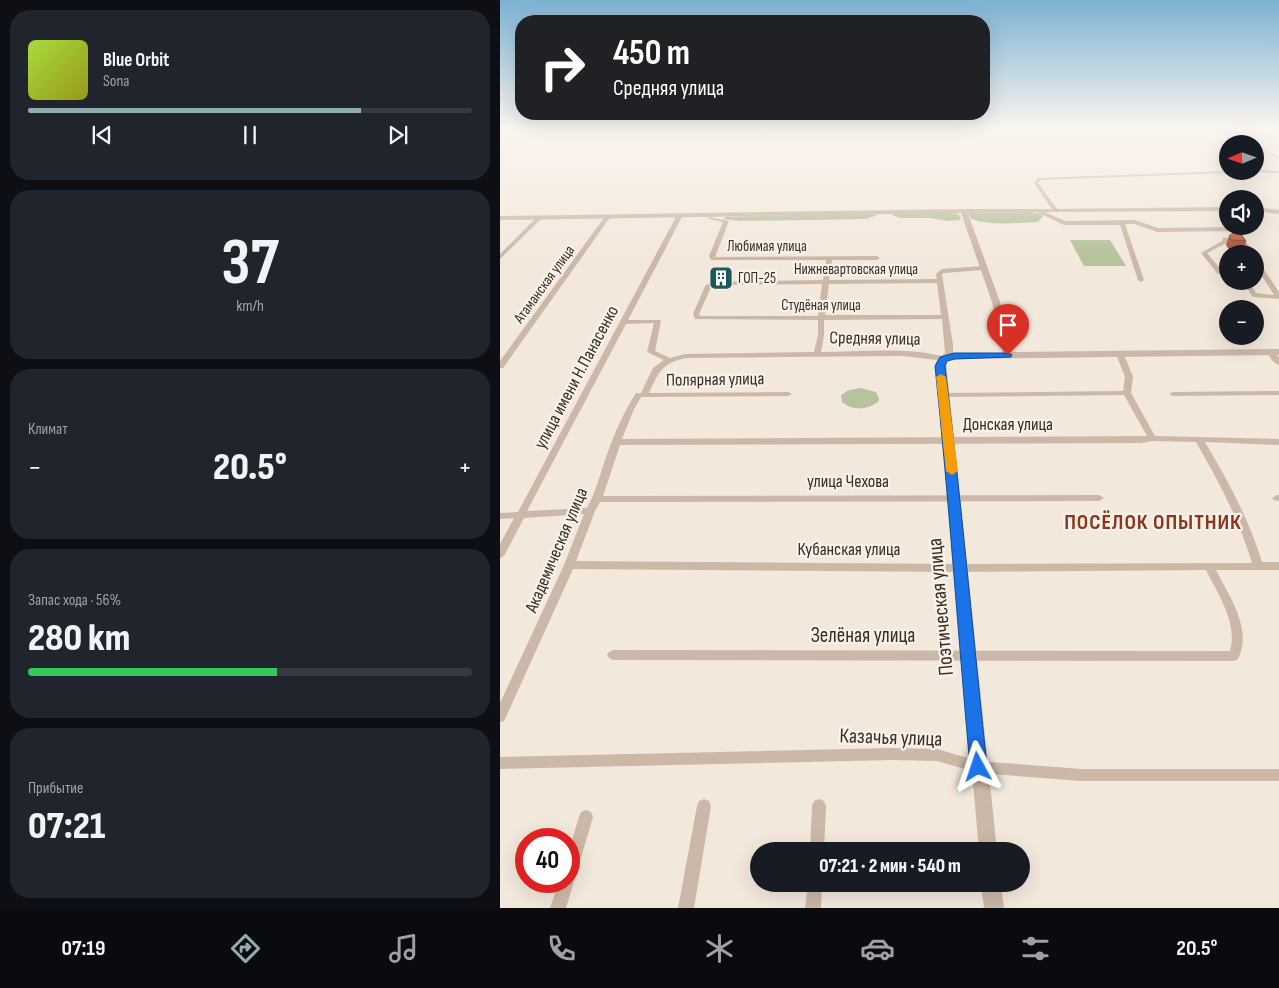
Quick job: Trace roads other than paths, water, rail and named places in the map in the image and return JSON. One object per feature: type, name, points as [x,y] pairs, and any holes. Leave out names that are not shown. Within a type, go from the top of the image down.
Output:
[{"type":"street","points":[[1264,171],[1279,172]]},
{"type":"street","points":[[1055,210],[1036,183],[1038,179],[1219,172]]},
{"type":"street","points":[[500,218],[680,215],[710,219],[964,211],[1219,209]]},
{"type":"street","points":[[1038,210],[1064,223],[1136,222],[1157,230],[1219,228]]},
{"type":"street","points":[[1264,210],[1279,212]]},
{"type":"street","points":[[964,211],[982,268],[996,302],[1008,355]]},
{"type":"street","name":"улица имени Н.Панасенко","points":[[500,554],[680,215]]},
{"type":"street","name":"Атаманская улица","points":[[500,366],[608,216]]},
{"type":"street","points":[[500,258],[540,217]]},
{"type":"street","name":"Любимая улица","points":[[710,219],[726,221],[712,256],[713,259],[877,258]]},
{"type":"street","points":[[1122,223],[1141,280]]},
{"type":"street","points":[[1239,235],[1245,245]]},
{"type":"street","points":[[1219,245],[1225,242],[1225,240],[1242,240]]},
{"type":"street","points":[[1219,245],[1204,253],[1219,272]]},
{"type":"street","points":[[816,354],[822,336],[821,318],[829,258]]},
{"type":"street","points":[[943,359],[948,353],[939,274],[942,271],[982,268]]},
{"type":"street","points":[[1264,274],[1279,297]]},
{"type":"street","name":"Нижневартовская улица","points":[[713,283],[940,281]]},
{"type":"street","name":"Студёная улица","points":[[713,283],[708,286],[696,314],[697,318],[945,317]]},
{"type":"street","points":[[1251,290],[1254,295],[1279,297]]},
{"type":"street","points":[[622,322],[658,321],[651,352],[669,360]]},
{"type":"street","points":[[1274,352],[1279,363]]},
{"type":"street","name":"Средняя улица","points":[[669,360],[685,356],[816,354],[915,354],[932,355],[943,359],[954,356],[1274,352]]},
{"type":"street","points":[[1120,354],[1129,377],[1127,394],[1152,438]]},
{"type":"street","name":"Поэтическая улица","points":[[943,359],[940,366],[955,497],[967,656],[987,842]]},
{"type":"street","name":"Академическая улица","points":[[500,717],[569,565],[590,511],[597,499],[630,408],[656,370],[669,360]]},
{"type":"street","points":[[1173,394],[1279,393]]},
{"type":"street","name":"Полярная улица","points":[[641,394],[654,396],[788,394]]},
{"type":"street","points":[[943,395],[1127,394]]},
{"type":"street","name":"Донская улица","points":[[617,442],[1142,440],[1152,438],[1279,442]]},
{"type":"street","points":[[1199,440],[1234,502],[1252,544],[1258,566]]},
{"type":"street","name":"улица Чехова","points":[[597,499],[1099,498]]},
{"type":"street","points":[[500,516],[590,511]]},
{"type":"street","name":"Кубанская улица","points":[[569,565],[959,568],[1279,566]]},
{"type":"street","name":"Зелёная улица","points":[[613,655],[1234,656],[1238,648],[1237,629],[1209,566]]},
{"type":"street","name":"Казачья улица","points":[[500,763],[893,754],[937,756],[978,767],[1081,775],[1279,775]]},
{"type":"street","points":[[686,908],[704,806]]},
{"type":"street","points":[[818,842],[820,806]]},
{"type":"street","points":[[580,837],[586,817]]},
{"type":"street","points":[[813,908],[814,892]]},
{"type":"street","points":[[992,892],[994,908]]},
{"type":"street","points":[[558,908],[562,893]]},
{"type":"place","name":"ГОП-25","points":[[721,278]]},
{"type":"district","name":"ПОСЁЛОК ОПЫТНИК","points":[[1153,521]]}]
